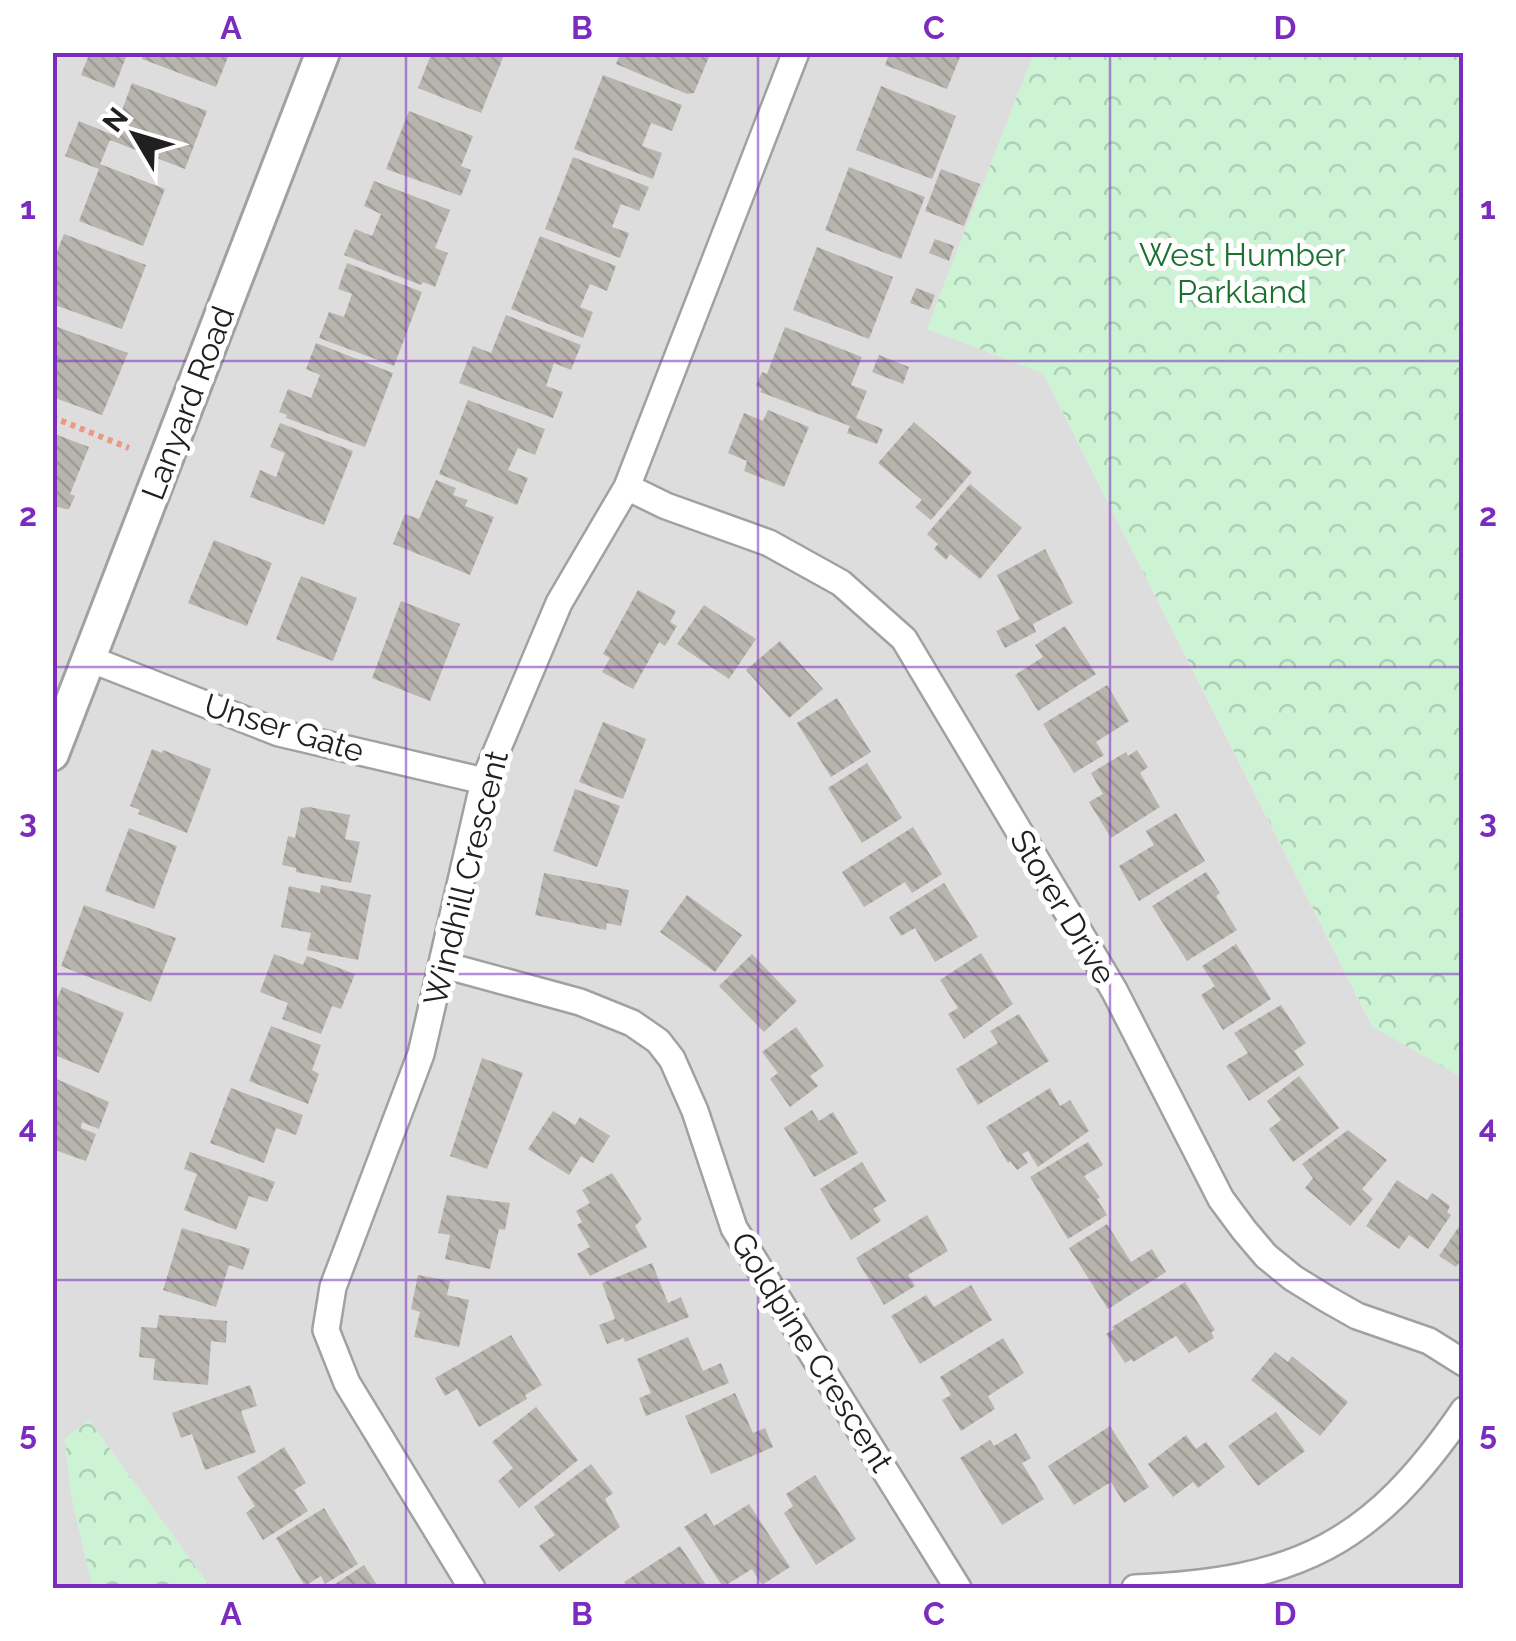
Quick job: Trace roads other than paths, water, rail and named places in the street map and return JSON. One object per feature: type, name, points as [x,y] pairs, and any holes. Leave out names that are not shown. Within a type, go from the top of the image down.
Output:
[{"type":"street","name":"Lanyard Road","points":[[52,754],[323,52]]},
{"type":"street","name":"Windhill Crescent","points":[[472,1588],[346,1383],[326,1330],[333,1287],[421,1054],[484,781],[559,603],[626,487],[796,52]]},
{"type":"street","name":"Storer Drive","points":[[626,487],[781,550],[840,582],[904,639],[1114,990],[1167,1098],[1232,1214],[1266,1256],[1293,1278],[1357,1316],[1429,1341],[1464,1363]]},
{"type":"street","name":"Unser Gate","points":[[90,660],[280,733],[484,781]]},
{"type":"street","name":"Goldpine Crescent","points":[[444,964],[580,1002],[632,1023],[658,1041],[672,1059],[695,1112],[734,1228],[958,1588]]},
{"type":"street","points":[[1135,1588],[1228,1579],[1298,1562],[1330,1546],[1388,1505],[1416,1475],[1464,1410]]},
{"type":"park label","name":"West Humber Parkland","points":[[1242,274]]}]
